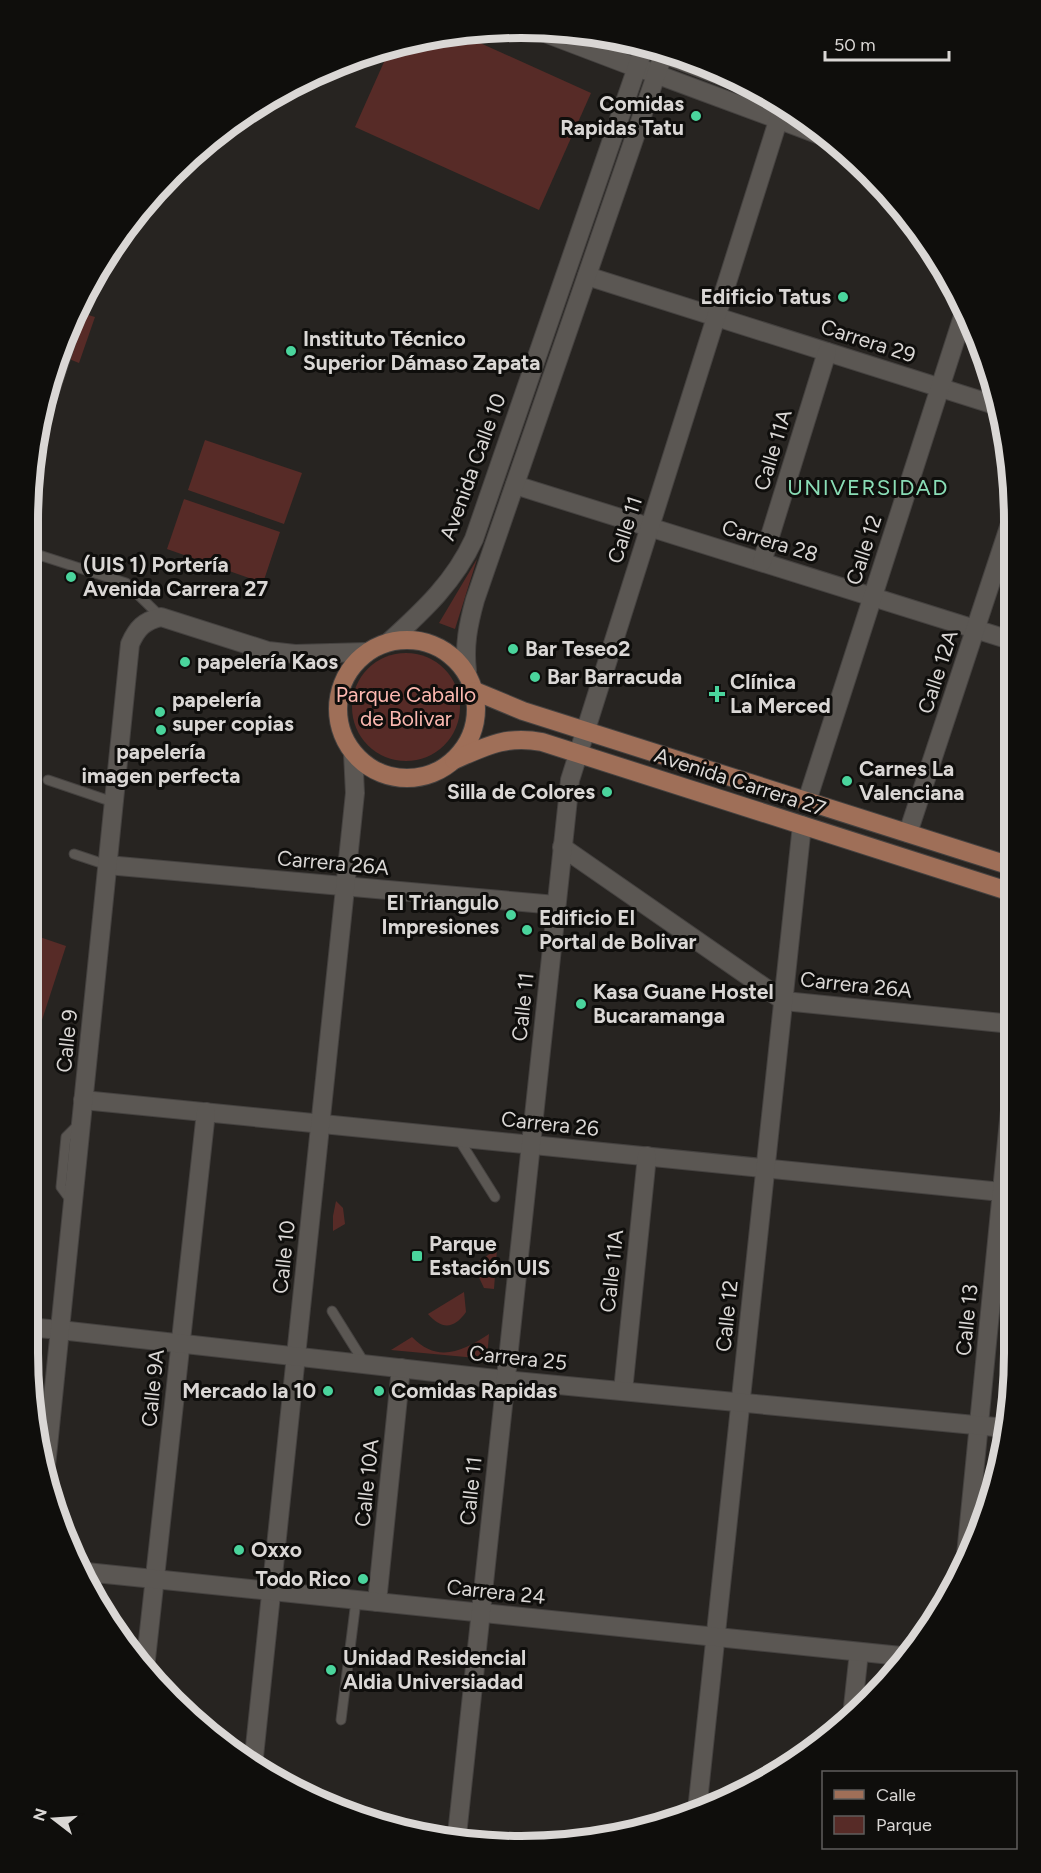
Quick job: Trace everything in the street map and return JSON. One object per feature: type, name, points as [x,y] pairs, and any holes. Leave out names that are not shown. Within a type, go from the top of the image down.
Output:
[{"type":"main road","points":[[412,639],[433,644],[452,655],[467,671],[475,691],[477,709],[474,728],[467,745],[454,760],[439,771],[420,777],[402,778],[383,774],[366,765],[353,753],[344,738],[339,721],[338,699],[345,679],[357,661],[367,652],[390,641],[412,639]]},
{"type":"main road","name":"Avenida Carrera 27","points":[[475,691],[516,708],[585,731],[1004,864]]},
{"type":"main road","name":"Avenida Carrera 27","points":[[454,760],[483,747],[510,740],[527,739],[578,753],[1004,890]]},
{"type":"street","points":[[564,40],[657,75],[775,110]]},
{"type":"street","name":"Avenida Calle 10","points":[[390,641],[443,590],[474,539],[638,68],[637,52]]},
{"type":"street","points":[[467,671],[464,651],[469,620],[662,59]]},
{"type":"street","name":"Calle 11","points":[[458,1831],[570,780],[780,114]]},
{"type":"street","name":"Carrera 29","points":[[587,276],[989,403]]},
{"type":"street","name":"Calle 12","points":[[807,801],[961,322]]},
{"type":"street","name":"Calle 11A","points":[[762,562],[827,352]]},
{"type":"street","name":"Carrera 28","points":[[515,485],[1004,638]]},
{"type":"street","name":"Calle 12A","points":[[908,833],[1004,543]]},
{"type":"street","points":[[161,617],[268,651],[295,654],[367,652]]},
{"type":"street","name":"Calle 9","points":[[48,1450],[128,656],[130,644],[142,624],[161,617]]},
{"type":"street","name":"Calle 10","points":[[254,1755],[356,793],[353,753]]},
{"type":"street","name":"Calle 12","points":[[699,1801],[802,825]]},
{"type":"street","name":"Carrera 26A","points":[[562,847],[784,1001],[1004,1023]]},
{"type":"street","name":"Carrera 26A","points":[[107,865],[556,905]]},
{"type":"street","name":"Carrera 26","points":[[83,1100],[1004,1192]]},
{"type":"street","name":"Calle 9A","points":[[146,1658],[206,1112]]},
{"type":"street","name":"Calle 11A","points":[[623,1391],[646,1156]]},
{"type":"street","name":"Calle 13","points":[[968,1534],[1004,1217]]},
{"type":"street","name":"Carrera 25","points":[[38,1328],[505,1380],[997,1427]]},
{"type":"street","name":"Calle 10A","points":[[377,1602],[401,1368]]},
{"type":"street","name":"Carrera 24","points":[[90,1572],[897,1656]]},
{"type":"street","points":[[854,1702],[859,1652]]},
{"type":"lane","points":[[38,554],[126,583],[161,617]]},
{"type":"lane","points":[[48,780],[113,802]]},
{"type":"lane","points":[[74,854],[107,865]]},
{"type":"lane","points":[[458,1138],[495,1197]]},
{"type":"lane","points":[[332,1311],[364,1364]]},
{"type":"lane","points":[[341,1720],[356,1600]]},
{"type":"green space","points":[[474,40],[591,93],[539,210],[355,127],[386,57],[457,42]]},
{"type":"green space","points":[[85,314],[95,317],[79,363],[69,359]]},
{"type":"green space","points":[[205,440],[302,473],[284,524],[188,490]]},
{"type":"green space","points":[[184,499],[280,532],[263,583],[167,549]]},
{"type":"green space","points":[[477,559],[455,629],[439,623]]},
{"type":"green space","name":"Parque Caballo de Bolivar","points":[[406,653],[427,657],[444,669],[456,686],[460,707],[456,728],[444,745],[427,757],[406,761],[385,757],[368,745],[356,728],[352,707],[356,686],[368,669],[385,657]]},
{"type":"green space","points":[[38,936],[66,946],[42,1020],[38,1019]]},
{"type":"green space","points":[[336,1201],[343,1208],[345,1224],[333,1231],[333,1216]]},
{"type":"green space","points":[[497,1249],[494,1289],[484,1288],[473,1265]]},
{"type":"green space","points":[[464,1292],[466,1312],[457,1322],[443,1325],[428,1314]]},
{"type":"green space","points":[[489,1334],[487,1359],[391,1350],[412,1337],[431,1350],[450,1352],[469,1346]]},
{"type":"place","name":"Comidas Rapidas Tatu","points":[[696,116]]},
{"type":"place","name":"Edificio Tatus","points":[[843,297]]},
{"type":"place","name":"Instituto Técnico Superior Dámaso Zapata","points":[[291,351]]},
{"type":"place","name":"(UIS 1) Portería Avenida Carrera 27","points":[[71,577]]},
{"type":"place","name":"Bar Teseo2","points":[[513,649]]},
{"type":"place","name":"papelería Kaos","points":[[185,662]]},
{"type":"place","name":"Bar Barracuda","points":[[535,677]]},
{"type":"place","name":"Clínica La Merced","points":[[717,694]]},
{"type":"place","name":"papelería super copias","points":[[160,712]]},
{"type":"place","name":"papelería imagen perfecta","points":[[161,730]]},
{"type":"place","name":"Carnes La Valenciana","points":[[847,781]]},
{"type":"place","name":"Silla de Colores","points":[[607,792]]},
{"type":"place","name":"El Triangulo Impresiones","points":[[511,915]]},
{"type":"place","name":"Edificio El Portal de Bolivar","points":[[527,930]]},
{"type":"place","name":"Kasa Guane Hostel Bucaramanga","points":[[581,1004]]},
{"type":"place","name":"Parque Estación UIS","points":[[417,1256]]},
{"type":"place","name":"Mercado la 10","points":[[328,1391]]},
{"type":"place","name":"Comidas Rapidas","points":[[379,1391]]},
{"type":"place","name":"Oxxo","points":[[239,1550]]},
{"type":"place","name":"Todo Rico","points":[[363,1579]]},
{"type":"place","name":"Unidad Residencial Aldia Universiadad","points":[[331,1670]]},
{"type":"district","name":"UNIVERSIDAD","points":[[868,487]]}]
